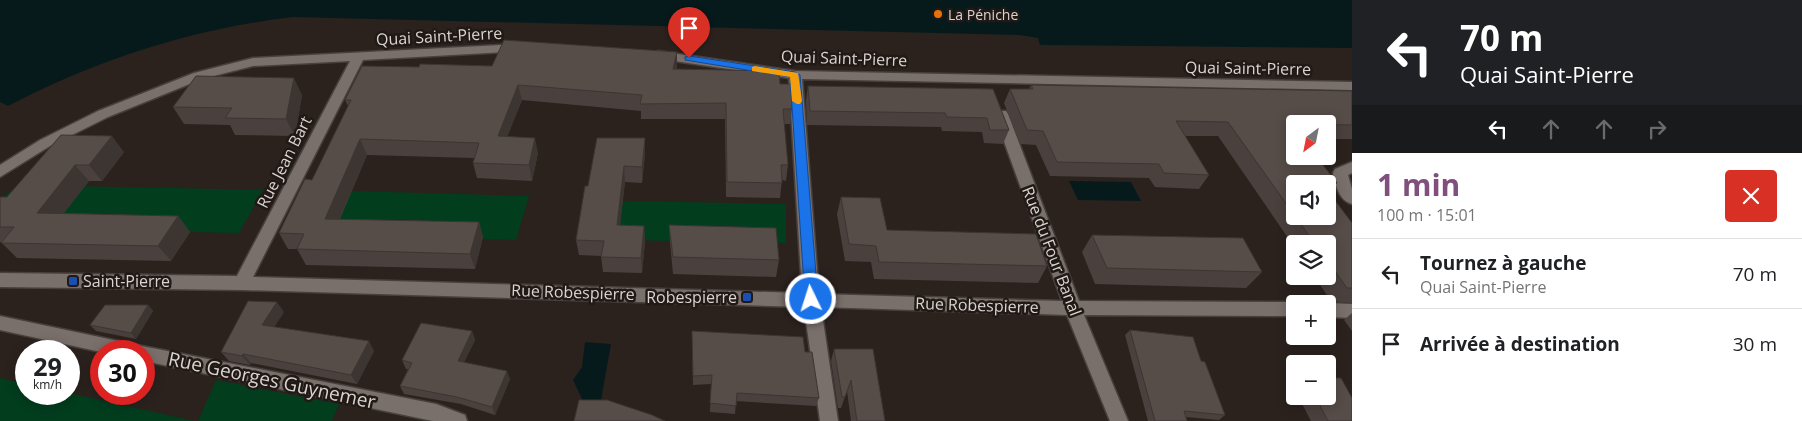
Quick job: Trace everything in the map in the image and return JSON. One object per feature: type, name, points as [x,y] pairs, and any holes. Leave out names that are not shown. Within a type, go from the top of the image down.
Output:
[{"type":"street","name":"Quai Saint-Pierre","points":[[0,172],[45,143],[103,114],[198,76],[252,62],[508,48],[537,49]]},
{"type":"street","name":"Quai Saint-Pierre","points":[[642,54],[671,56],[795,75],[993,89],[1352,86]]},
{"type":"street","name":"Rue Jean Bart","points":[[242,283],[358,57]]},
{"type":"street","points":[[795,75],[811,299],[829,421]]},
{"type":"street","name":"Rue du Four Banal","points":[[993,89],[1073,308],[1119,421]]},
{"type":"street","points":[[1352,167],[1340,173],[1345,191],[1352,199]]},
{"type":"street","name":"Rue Robespierre","points":[[0,280],[242,283],[1073,308],[1286,309]]},
{"type":"street","points":[[1336,310],[1352,311]]},
{"type":"street","points":[[0,323],[90,342]]},
{"type":"street","name":"Rue Georges Guynemer","points":[[155,355],[436,413],[458,421]]},
{"type":"green space","points":[[21,185],[263,190],[239,233],[52,229],[0,198]]},
{"type":"green space","points":[[318,190],[529,196],[516,240],[333,234]]},
{"type":"green space","points":[[622,201],[786,204],[786,243],[618,240]]},
{"type":"green space","points":[[0,378],[15,381],[15,405],[80,405],[80,395],[90,398],[90,405],[123,405],[194,421],[0,421]]},
{"type":"green space","points":[[216,380],[339,404],[332,421],[198,421]]},
{"type":"shaded area","points":[[0,0],[1352,0],[1352,48],[1040,45],[1038,38],[1019,35],[293,17],[219,29],[147,48],[76,74],[8,106],[0,102]]},
{"type":"shaded area","points":[[1069,181],[1131,182],[1141,201],[1078,200]]},
{"type":"shaded area","points":[[585,342],[611,344],[601,400],[584,403],[573,380],[582,367]]},
{"type":"building","points":[[504,40],[677,52],[673,69],[779,71],[780,84],[791,84],[792,109],[783,109],[788,165],[781,165],[782,183],[727,182],[726,103],[640,104],[642,95],[518,85],[498,136],[535,138],[529,165],[473,163],[479,143],[360,139],[325,219],[479,222],[470,254],[297,249],[304,234],[279,233],[305,179],[312,180],[351,100],[345,100],[362,66],[419,67],[420,64],[492,66]]},
{"type":"building","points":[[196,76],[294,78],[286,119],[225,118],[232,108],[173,107]]},
{"type":"building","points":[[1031,85],[1352,91],[1352,125],[1336,125],[1336,115],[1286,115],[1286,165],[1323,165],[1331,175],[1286,175],[1286,203],[1228,122],[1176,121],[1209,175],[1164,173],[1159,164],[1057,162],[1043,131],[1027,130],[1010,89],[1033,89]]},
{"type":"building","points":[[808,86],[993,89],[1009,130],[990,130],[987,118],[947,117],[945,113],[810,111]]},
{"type":"building","points":[[61,135],[112,136],[89,165],[75,165],[37,213],[178,216],[158,246],[1,243],[14,227],[0,227],[0,197],[7,197]]},
{"type":"building","points":[[597,138],[645,138],[642,167],[624,166],[617,225],[644,226],[641,258],[601,257],[604,241],[576,240],[585,186],[588,186]]},
{"type":"building","points":[[841,197],[880,198],[887,230],[1036,234],[1047,266],[879,262],[876,246],[849,244]]},
{"type":"building","points":[[1336,202],[1352,223],[1352,288],[1347,288],[1336,272],[1336,235],[1309,235],[1301,225],[1336,225]]},
{"type":"building","points":[[669,225],[776,228],[779,260],[673,257]]},
{"type":"building","points":[[1092,235],[1243,238],[1262,272],[1107,268]]},
{"type":"building","points":[[248,301],[277,302],[262,325],[369,341],[351,375],[243,354],[242,356],[221,352]]},
{"type":"building","points":[[105,305],[148,305],[131,333],[90,325]]},
{"type":"building","points":[[421,323],[472,331],[458,361],[507,371],[492,407],[457,397],[400,386],[412,363],[402,360]]},
{"type":"building","points":[[1130,330],[1193,337],[1201,361],[1205,362],[1225,415],[1184,411],[1187,421],[1155,421]]},
{"type":"building","points":[[692,331],[803,337],[805,352],[812,352],[819,398],[737,393],[736,406],[710,403],[712,375],[693,376]]},
{"type":"building","points":[[834,349],[873,349],[885,421],[857,421],[851,380],[845,397],[842,397]]},
{"type":"building","points":[[1336,378],[1341,378],[1352,398],[1352,421],[1328,421],[1320,405],[1336,405]]},
{"type":"building","points":[[579,400],[607,400],[665,421],[574,421]]},
{"type":"slow traffic","points":[[755,69],[795,75],[797,101]]},
{"type":"place","name":"La Péniche","points":[[938,14]]},
{"type":"place","name":"Saint-Pierre","points":[[73,281]]},
{"type":"place","name":"Robespierre","points":[[747,297]]},
{"type":"route","points":[[689,58],[795,75],[811,299]]}]
